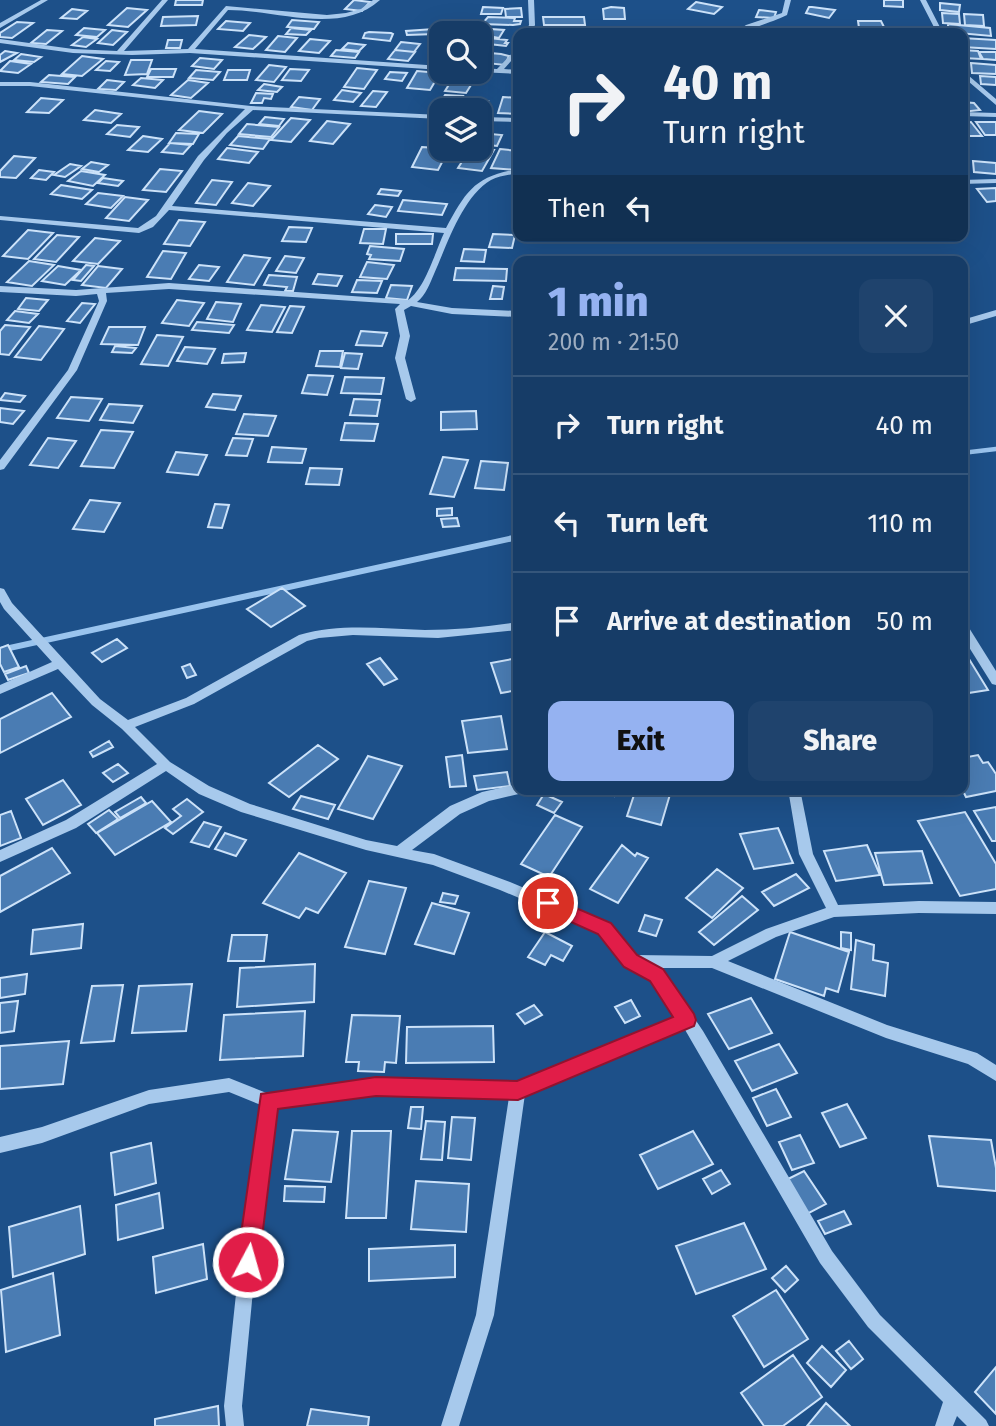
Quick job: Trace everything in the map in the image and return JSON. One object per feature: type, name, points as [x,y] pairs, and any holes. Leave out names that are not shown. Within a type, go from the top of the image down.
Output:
[{"type":"street","points":[[0,26],[45,0]]},
{"type":"street","points":[[118,52],[165,0]]},
{"type":"street","points":[[190,51],[226,8],[274,10],[313,18],[367,10],[377,0]]},
{"type":"street","points":[[530,28],[531,0]]},
{"type":"street","points":[[744,28],[775,20],[785,14],[788,0]]},
{"type":"street","points":[[923,0],[937,28]]},
{"type":"street","points":[[0,41],[72,51],[190,51],[429,67]]},
{"type":"street","points":[[498,72],[513,55]]},
{"type":"street","points":[[492,71],[513,72]]},
{"type":"street","points":[[968,77],[996,103]]},
{"type":"street","points":[[0,84],[251,108],[429,116]]},
{"type":"street","points":[[0,218],[139,231],[152,225],[168,208],[200,159],[251,108]]},
{"type":"street","points":[[968,114],[996,115]]},
{"type":"street","points":[[492,119],[513,120]]},
{"type":"street","points":[[411,399],[400,358],[405,336],[400,309],[405,302],[418,297],[471,194],[485,180],[513,172]]},
{"type":"street","points":[[968,182],[996,181]]},
{"type":"street","points":[[168,208],[450,231]]},
{"type":"street","points":[[0,289],[76,293],[169,286],[405,302],[452,311],[513,314]]},
{"type":"street","points":[[0,467],[72,370],[103,300],[101,290]]},
{"type":"street","points":[[968,321],[996,313]]},
{"type":"street","points":[[0,592],[8,606],[96,702],[126,726],[166,765],[204,790],[246,808],[433,860],[505,886],[605,928],[631,961],[657,975],[687,1020],[826,1257],[874,1321],[980,1426]]},
{"type":"street","points":[[126,726],[190,701],[303,638],[316,634],[437,634],[513,626]]},
{"type":"street","points":[[968,636],[996,681]]},
{"type":"street","points":[[0,690],[60,663]]},
{"type":"street","points":[[0,856],[71,824],[166,765]]},
{"type":"street","points":[[399,852],[455,810],[486,796],[513,790]]},
{"type":"street","points":[[795,795],[806,853],[834,911]]},
{"type":"street","points":[[713,962],[771,933],[834,911],[919,907],[996,908]]},
{"type":"street","points":[[631,961],[713,962],[886,1031],[972,1058],[996,1074]]},
{"type":"street","points":[[0,1145],[42,1135],[149,1097],[229,1085],[269,1101],[376,1087],[518,1090],[687,1020]]},
{"type":"street","points":[[450,1426],[485,1315],[518,1090]]},
{"type":"street","points":[[235,1426],[233,1406],[250,1238],[269,1101]]},
{"type":"street","points":[[944,1426],[953,1399]]},
{"type":"building","points":[[176,0],[203,0],[202,5],[175,5]]},
{"type":"building","points":[[354,0],[370,2],[362,11],[345,9]]},
{"type":"building","points":[[884,0],[903,0],[903,7],[884,6]]},
{"type":"building","points":[[696,2],[722,7],[714,14],[688,9]]},
{"type":"building","points":[[940,3],[960,5],[959,12],[940,10]]},
{"type":"building","points":[[483,7],[503,8],[501,14],[481,14]]},
{"type":"building","points":[[809,7],[835,10],[829,18],[806,13]]},
{"type":"building","points":[[127,8],[147,10],[128,27],[108,25]]},
{"type":"building","points":[[521,8],[522,17],[506,17],[505,9]]},
{"type":"building","points":[[624,8],[625,19],[604,19],[603,9]]},
{"type":"building","points":[[72,9],[87,11],[77,19],[61,18]]},
{"type":"building","points":[[759,10],[776,12],[774,18],[756,17]]},
{"type":"building","points":[[942,13],[959,14],[960,24],[943,23]]},
{"type":"building","points":[[964,14],[983,15],[984,26],[965,25]]},
{"type":"building","points":[[198,16],[196,25],[161,26],[163,17]]},
{"type":"building","points":[[488,17],[515,18],[514,21],[521,21],[520,24],[513,25],[492,24],[492,21],[485,21]]},
{"type":"building","points":[[543,17],[584,17],[585,25],[544,25]]},
{"type":"building","points":[[292,20],[319,22],[314,29],[287,27]]},
{"type":"building","points":[[226,21],[250,23],[243,31],[218,29]]},
{"type":"building","points":[[858,21],[881,21],[884,27],[859,28]]},
{"type":"building","points":[[17,22],[33,23],[12,38],[0,37],[0,33]]},
{"type":"building","points":[[948,24],[990,28],[991,36],[968,34],[968,28],[948,28]]},
{"type":"building","points":[[84,28],[105,30],[97,37],[76,35]]},
{"type":"building","points":[[291,28],[311,30],[306,35],[286,34]]},
{"type":"building","points":[[429,29],[429,34],[407,35],[406,31]]},
{"type":"building","points":[[492,29],[504,30],[499,38],[492,37]]},
{"type":"building","points":[[47,30],[62,31],[46,44],[31,43]]},
{"type":"building","points":[[112,30],[127,32],[113,45],[98,43]]},
{"type":"building","points":[[365,33],[393,34],[390,41],[363,38]]},
{"type":"building","points":[[249,35],[266,37],[253,49],[235,47]]},
{"type":"building","points":[[278,36],[297,38],[285,52],[266,50]]},
{"type":"building","points":[[83,37],[97,39],[86,47],[72,45]]},
{"type":"building","points":[[492,38],[507,40],[506,46],[492,44]]},
{"type":"building","points":[[968,38],[996,40],[996,49],[968,47]]},
{"type":"building","points":[[310,39],[330,41],[319,53],[299,51]]},
{"type":"building","points":[[168,40],[182,40],[180,48],[166,48]]},
{"type":"building","points":[[401,42],[420,44],[414,52],[395,50]]},
{"type":"building","points":[[348,43],[365,45],[359,51],[342,49]]},
{"type":"building","points":[[336,50],[359,52],[355,58],[331,56]]},
{"type":"building","points":[[395,50],[415,52],[408,61],[388,59]]},
{"type":"building","points":[[968,50],[978,51],[981,59],[968,58]]},
{"type":"building","points":[[5,51],[17,53],[0,62],[0,55]]},
{"type":"building","points":[[979,52],[996,52],[996,60],[983,59]]},
{"type":"building","points":[[492,53],[509,56],[505,65],[492,64]]},
{"type":"building","points":[[21,54],[41,57],[34,62],[14,60]]},
{"type":"building","points":[[82,56],[103,59],[82,76],[62,74]]},
{"type":"building","points":[[200,58],[222,60],[214,69],[192,66]]},
{"type":"building","points":[[131,60],[152,60],[147,74],[125,75]]},
{"type":"building","points":[[10,61],[31,64],[18,73],[0,71]]},
{"type":"building","points":[[106,61],[119,62],[110,71],[96,70]]},
{"type":"building","points":[[971,63],[996,65],[996,74],[972,73]]},
{"type":"building","points":[[269,65],[286,67],[274,82],[256,80]]},
{"type":"building","points":[[357,68],[377,70],[364,89],[344,87]]},
{"type":"building","points":[[151,69],[176,69],[173,77],[147,77]]},
{"type":"building","points":[[290,69],[309,70],[301,81],[282,80]]},
{"type":"building","points":[[196,70],[220,72],[213,80],[189,78]]},
{"type":"building","points":[[228,70],[250,70],[247,80],[224,80]]},
{"type":"building","points":[[417,71],[429,72],[429,84],[434,84],[430,90],[407,88]]},
{"type":"building","points":[[390,72],[407,73],[402,81],[385,79]]},
{"type":"building","points":[[49,75],[75,77],[68,84],[41,82]]},
{"type":"building","points":[[980,76],[996,77],[996,85],[981,84]]},
{"type":"building","points":[[141,78],[163,80],[155,88],[133,85]]},
{"type":"building","points":[[107,80],[124,82],[116,90],[98,89]]},
{"type":"building","points":[[188,80],[208,83],[191,98],[171,95]]},
{"type":"building","points":[[264,84],[282,87],[277,92],[258,90]]},
{"type":"building","points":[[449,84],[472,84],[466,93],[445,91]]},
{"type":"building","points":[[342,90],[361,93],[353,102],[334,100]]},
{"type":"building","points":[[373,91],[387,92],[376,107],[361,106]]},
{"type":"building","points":[[256,93],[273,94],[271,99],[264,98],[262,103],[251,103]]},
{"type":"building","points":[[445,95],[463,96],[462,98],[443,98]]},
{"type":"building","points":[[299,97],[320,99],[312,110],[291,107]]},
{"type":"building","points":[[503,97],[513,98],[513,114],[498,113]]},
{"type":"building","points":[[41,98],[63,100],[49,113],[27,112]]},
{"type":"building","points":[[968,102],[974,103],[980,110],[968,111]]},
{"type":"building","points":[[95,110],[121,114],[111,123],[84,120]]},
{"type":"building","points":[[199,111],[222,114],[203,133],[179,130]]},
{"type":"building","points":[[265,117],[284,119],[279,126],[259,124]]},
{"type":"building","points":[[291,118],[310,120],[291,142],[271,140]]},
{"type":"building","points":[[327,121],[350,124],[333,144],[310,141]]},
{"type":"building","points":[[968,122],[971,122],[982,136],[968,136]]},
{"type":"building","points":[[976,122],[996,122],[996,135],[985,135]]},
{"type":"building","points":[[247,124],[279,127],[271,137],[239,134]]},
{"type":"building","points":[[117,125],[139,127],[130,137],[107,134]]},
{"type":"building","points":[[176,133],[199,134],[193,144],[169,143]]},
{"type":"building","points":[[492,134],[502,135],[497,146],[492,145]]},
{"type":"building","points":[[143,136],[162,139],[148,152],[128,150]]},
{"type":"building","points":[[238,136],[270,139],[263,149],[230,145]]},
{"type":"building","points":[[170,143],[191,145],[183,154],[162,152]]},
{"type":"building","points":[[422,147],[429,148],[429,161],[443,161],[438,170],[412,167]]},
{"type":"building","points":[[227,148],[258,152],[249,163],[218,159]]},
{"type":"building","points":[[500,149],[513,150],[513,170],[491,168]]},
{"type":"building","points":[[14,156],[35,158],[16,178],[0,177],[0,171]]},
{"type":"building","points":[[462,161],[488,161],[482,171],[458,168]]},
{"type":"building","points":[[973,161],[996,163],[996,174],[974,172]]},
{"type":"building","points":[[91,162],[108,165],[99,172],[82,169]]},
{"type":"building","points":[[70,164],[81,166],[65,177],[54,175]]},
{"type":"building","points":[[160,169],[182,171],[166,192],[143,190]]},
{"type":"building","points":[[39,170],[54,172],[46,180],[31,178]]},
{"type":"building","points":[[81,171],[105,175],[93,186],[68,181]]},
{"type":"building","points":[[103,178],[123,181],[118,186],[98,183]]},
{"type":"building","points":[[212,180],[232,182],[216,205],[196,203]]},
{"type":"building","points":[[248,183],[270,186],[253,206],[232,203]]},
{"type":"building","points":[[61,185],[92,190],[82,199],[51,194]]},
{"type":"building","points":[[996,188],[996,201],[987,202],[977,189]]},
{"type":"building","points":[[381,189],[401,191],[398,196],[378,194]]},
{"type":"building","points":[[98,193],[123,196],[111,208],[86,204]]},
{"type":"building","points":[[125,197],[148,200],[129,221],[106,218]]},
{"type":"building","points":[[403,200],[447,204],[442,215],[398,211]]},
{"type":"building","points":[[375,205],[392,207],[386,217],[368,214]]},
{"type":"building","points":[[179,220],[205,222],[190,246],[164,244]]},
{"type":"building","points":[[289,227],[312,228],[306,242],[282,241]]},
{"type":"building","points":[[364,229],[386,229],[383,244],[360,243]]},
{"type":"building","points":[[28,230],[53,233],[28,259],[3,256]]},
{"type":"building","points":[[396,234],[433,234],[432,244],[396,244]]},
{"type":"building","points":[[493,234],[513,235],[512,248],[489,247]]},
{"type":"building","points":[[57,235],[79,237],[56,262],[34,259]]},
{"type":"building","points":[[95,238],[120,241],[98,264],[73,261]]},
{"type":"building","points":[[370,246],[404,249],[400,261],[369,259],[371,255],[367,254]]},
{"type":"building","points":[[464,249],[486,250],[484,262],[461,261]]},
{"type":"building","points":[[163,251],[186,253],[171,279],[147,277]]},
{"type":"building","points":[[244,255],[270,258],[254,285],[227,282]]},
{"type":"building","points":[[285,256],[304,258],[296,273],[276,271]]},
{"type":"building","points":[[29,261],[54,265],[32,286],[7,282]]},
{"type":"building","points":[[367,262],[394,265],[387,279],[360,277]]},
{"type":"building","points":[[86,265],[94,266],[81,281],[73,280]]},
{"type":"building","points":[[199,265],[219,267],[209,281],[189,279]]},
{"type":"building","points":[[58,266],[81,270],[65,285],[42,281]]},
{"type":"building","points":[[98,266],[122,269],[106,288],[82,285]]},
{"type":"building","points":[[456,268],[507,269],[506,281],[454,280]]},
{"type":"building","points":[[318,274],[342,276],[337,286],[313,284]]},
{"type":"building","points":[[269,275],[297,277],[293,291],[285,291],[287,287],[264,285]]},
{"type":"building","points":[[357,280],[382,281],[377,293],[352,292]]},
{"type":"building","points":[[391,285],[412,286],[407,300],[386,298]]},
{"type":"building","points":[[493,286],[504,287],[502,299],[490,299]]},
{"type":"building","points":[[26,298],[48,300],[39,311],[18,309]]},
{"type":"building","points":[[177,300],[204,303],[189,326],[162,323]]},
{"type":"building","points":[[216,302],[241,304],[233,322],[207,319]]},
{"type":"building","points":[[82,303],[95,304],[80,323],[67,321]]},
{"type":"building","points":[[261,305],[285,307],[272,332],[247,330]]},
{"type":"building","points":[[290,306],[304,307],[292,333],[277,332]]},
{"type":"building","points":[[15,311],[38,314],[29,323],[7,320]]},
{"type":"building","points":[[197,322],[234,325],[229,333],[192,330]]},
{"type":"building","points":[[5,325],[30,327],[9,355],[0,354],[0,331]]},
{"type":"building","points":[[39,326],[64,329],[41,360],[15,357]]},
{"type":"building","points":[[109,327],[145,327],[138,345],[101,344]]},
{"type":"building","points":[[361,331],[387,333],[382,346],[356,345]]},
{"type":"building","points":[[157,335],[183,337],[168,366],[141,364]]},
{"type":"building","points":[[115,346],[136,348],[132,353],[112,352]]},
{"type":"building","points":[[185,347],[215,349],[207,364],[177,361]]},
{"type":"building","points":[[320,351],[343,351],[340,367],[316,366]]},
{"type":"building","points":[[246,353],[244,362],[222,363],[224,354]]},
{"type":"building","points":[[345,353],[362,354],[358,369],[341,368]]},
{"type":"building","points":[[308,375],[333,376],[327,395],[302,393]]},
{"type":"building","points":[[345,377],[384,378],[381,394],[341,393]]},
{"type":"building","points":[[5,393],[25,396],[20,402],[0,400]]},
{"type":"building","points":[[213,394],[241,396],[235,410],[206,407]]},
{"type":"building","points":[[71,397],[102,399],[89,421],[57,418]]},
{"type":"building","points":[[354,399],[380,400],[377,416],[350,415]]},
{"type":"building","points":[[109,404],[142,406],[133,423],[100,420]]},
{"type":"building","points":[[0,408],[24,411],[13,424],[0,422]]},
{"type":"building","points":[[476,411],[477,429],[441,430],[441,412]]},
{"type":"building","points":[[244,414],[276,416],[268,436],[236,434]]},
{"type":"building","points":[[345,423],[378,424],[374,441],[341,440]]},
{"type":"building","points":[[101,430],[133,432],[114,468],[81,466]]},
{"type":"building","points":[[48,438],[76,441],[58,468],[30,465]]},
{"type":"building","points":[[233,438],[253,439],[247,456],[226,455]]},
{"type":"building","points":[[272,447],[306,449],[302,463],[268,462]]},
{"type":"building","points":[[176,452],[207,455],[198,475],[167,472]]},
{"type":"building","points":[[443,457],[468,460],[454,497],[430,494]]},
{"type":"building","points":[[481,461],[508,463],[504,490],[475,488]]},
{"type":"building","points":[[310,468],[342,469],[339,485],[306,484]]},
{"type":"building","points":[[90,500],[120,503],[104,532],[73,529]]},
{"type":"building","points":[[215,504],[229,505],[222,528],[208,527]]},
{"type":"building","points":[[452,508],[452,515],[437,516],[437,509]]},
{"type":"building","points":[[457,518],[459,526],[443,527],[441,519]]},
{"type":"building","points":[[282,588],[305,606],[271,627],[247,609]]},
{"type":"building","points":[[117,639],[127,648],[102,662],[92,653]]},
{"type":"building","points":[[8,645],[19,667],[4,672],[0,664],[0,648]]},
{"type":"building","points":[[380,658],[397,679],[384,685],[367,664]]},
{"type":"building","points":[[513,659],[513,691],[501,693],[491,663]]},
{"type":"building","points":[[969,659],[988,690],[968,693]]},
{"type":"building","points":[[190,664],[196,675],[187,678],[182,667]]},
{"type":"building","points":[[26,666],[29,673],[8,680],[5,674]]},
{"type":"building","points":[[52,693],[71,717],[0,753],[0,719]]},
{"type":"building","points":[[501,716],[507,749],[468,753],[462,721]]},
{"type":"building","points":[[109,741],[113,747],[93,757],[90,752]]},
{"type":"building","points":[[318,745],[338,759],[289,797],[269,783]]},
{"type":"building","points":[[462,755],[466,786],[450,787],[446,757]]},
{"type":"building","points":[[978,755],[983,763],[988,762],[996,774],[996,791],[966,797],[968,757]]},
{"type":"building","points":[[368,756],[402,766],[373,819],[338,809]]},
{"type":"building","points":[[118,764],[128,773],[113,782],[103,773]]},
{"type":"building","points":[[507,772],[510,786],[477,790],[474,776]]},
{"type":"building","points":[[63,780],[81,805],[43,825],[26,799]]},
{"type":"building","points":[[543,795],[562,802],[554,813],[537,805]]},
{"type":"building","points":[[634,795],[670,795],[661,825],[627,816]]},
{"type":"building","points":[[301,796],[335,805],[328,819],[293,809]]},
{"type":"building","points":[[141,797],[146,803],[120,818],[115,812]]},
{"type":"building","points":[[187,799],[203,812],[173,834],[165,828],[181,816],[173,809]]},
{"type":"building","points":[[152,801],[171,822],[115,855],[97,833]]},
{"type":"building","points":[[996,807],[996,841],[992,841],[974,811]]},
{"type":"building","points":[[109,810],[118,819],[96,833],[88,824]]},
{"type":"building","points":[[11,811],[21,838],[0,846],[0,815]]},
{"type":"building","points":[[965,812],[996,864],[996,889],[960,896],[918,821]]},
{"type":"building","points":[[555,815],[582,827],[549,877],[521,864]]},
{"type":"building","points":[[204,822],[221,827],[209,847],[191,842]]},
{"type":"building","points":[[778,828],[793,863],[754,869],[740,834]]},
{"type":"building","points":[[225,833],[246,840],[236,856],[215,849]]},
{"type":"building","points":[[622,845],[635,856],[637,853],[648,858],[618,903],[590,889]]},
{"type":"building","points":[[867,845],[880,875],[836,881],[824,851]]},
{"type":"building","points":[[52,848],[70,873],[0,912],[0,876]]},
{"type":"building","points":[[922,851],[932,883],[884,885],[875,853]]},
{"type":"building","points":[[299,853],[346,873],[318,913],[306,908],[299,918],[263,903]]},
{"type":"building","points":[[717,869],[743,888],[712,918],[686,898]]},
{"type":"building","points":[[796,874],[809,888],[774,906],[762,892]]},
{"type":"building","points":[[369,881],[406,888],[385,954],[345,947]]},
{"type":"building","points":[[443,893],[458,896],[455,904],[440,902]]},
{"type":"building","points":[[742,896],[758,910],[714,945],[699,932]]},
{"type":"building","points":[[432,903],[469,913],[454,954],[415,944]]},
{"type":"building","points":[[645,915],[662,920],[656,936],[639,931]]},
{"type":"building","points":[[83,924],[81,948],[31,954],[33,930]]},
{"type":"building","points":[[545,932],[572,946],[563,961],[551,955],[545,965],[528,957]]},
{"type":"building","points":[[790,932],[849,952],[838,992],[826,988],[824,996],[775,979]]},
{"type":"building","points":[[841,932],[851,933],[851,950],[841,948]]},
{"type":"building","points":[[232,935],[267,935],[264,961],[228,961]]},
{"type":"building","points":[[856,940],[874,945],[873,960],[888,963],[885,996],[851,989]]},
{"type":"building","points":[[315,964],[314,1002],[237,1007],[240,968]]},
{"type":"building","points":[[27,974],[25,994],[0,998],[0,978]]},
{"type":"building","points":[[192,984],[186,1031],[132,1033],[139,986]]},
{"type":"building","points":[[123,985],[114,1041],[81,1043],[92,986]]},
{"type":"building","points":[[751,998],[772,1033],[729,1049],[708,1014]]},
{"type":"building","points":[[631,1000],[640,1016],[625,1023],[615,1007]]},
{"type":"building","points":[[18,1001],[14,1031],[0,1033],[0,1003]]},
{"type":"building","points":[[534,1005],[542,1015],[525,1024],[517,1014]]},
{"type":"building","points":[[305,1011],[303,1056],[220,1060],[224,1015]]},
{"type":"building","points":[[352,1015],[400,1016],[396,1063],[385,1062],[384,1072],[358,1071],[359,1062],[346,1062]]},
{"type":"building","points":[[493,1026],[494,1062],[406,1063],[407,1027]]},
{"type":"building","points":[[69,1041],[63,1084],[0,1089],[0,1046]]},
{"type":"building","points":[[779,1044],[797,1073],[752,1091],[735,1061]]},
{"type":"building","points":[[776,1089],[791,1117],[767,1126],[753,1098]]},
{"type":"building","points":[[847,1104],[866,1138],[840,1147],[822,1113]]},
{"type":"building","points":[[411,1107],[423,1107],[421,1129],[408,1128]]},
{"type":"building","points":[[452,1117],[475,1118],[471,1160],[448,1158]]},
{"type":"building","points":[[426,1121],[445,1122],[442,1160],[421,1159]]},
{"type":"building","points":[[293,1130],[338,1132],[331,1182],[285,1179]]},
{"type":"building","points":[[352,1131],[391,1131],[386,1218],[346,1218]]},
{"type":"building","points":[[693,1131],[713,1164],[658,1189],[640,1155]]},
{"type":"building","points":[[800,1135],[814,1163],[792,1170],[779,1142]]},
{"type":"building","points":[[929,1136],[991,1140],[996,1168],[996,1191],[938,1186]]},
{"type":"building","points":[[151,1143],[156,1183],[115,1195],[111,1153]]},
{"type":"building","points":[[721,1170],[730,1184],[712,1194],[703,1179]]},
{"type":"building","points":[[804,1171],[826,1204],[807,1214],[786,1180]]},
{"type":"building","points":[[416,1181],[469,1184],[466,1232],[411,1229]]},
{"type":"building","points":[[285,1186],[325,1187],[324,1202],[284,1201]]},
{"type":"building","points":[[159,1193],[163,1228],[118,1240],[116,1205]]},
{"type":"building","points":[[80,1206],[85,1254],[13,1277],[9,1227]]},
{"type":"building","points":[[844,1211],[851,1224],[825,1234],[818,1221]]},
{"type":"building","points":[[744,1223],[766,1269],[696,1294],[676,1246]]},
{"type":"building","points":[[203,1244],[207,1279],[156,1293],[153,1257]]},
{"type":"building","points":[[455,1245],[455,1277],[369,1281],[369,1249]]},
{"type":"building","points":[[786,1266],[798,1280],[785,1292],[772,1278]]},
{"type":"building","points":[[53,1273],[60,1335],[6,1352],[1,1290]]},
{"type":"building","points":[[776,1290],[808,1339],[764,1367],[733,1316]]},
{"type":"building","points":[[849,1341],[863,1359],[851,1369],[836,1351]]},
{"type":"building","points":[[822,1346],[846,1370],[831,1387],[807,1363]]},
{"type":"building","points":[[793,1355],[822,1397],[783,1426],[764,1426],[741,1393]]},
{"type":"building","points":[[996,1367],[996,1414],[975,1392]]},
{"type":"building","points":[[826,1403],[850,1426],[807,1426]]},
{"type":"building","points":[[218,1406],[219,1426],[155,1426],[155,1419]]},
{"type":"building","points":[[311,1409],[369,1417],[368,1426],[307,1426]]},
{"type":"waterway","points":[[968,452],[996,449]]},
{"type":"waterway","points":[[0,650],[513,538]]},
{"type":"route","points":[[248,1262],[269,1101],[376,1087],[518,1090],[687,1020],[657,975],[631,961],[605,928],[548,903]]}]
